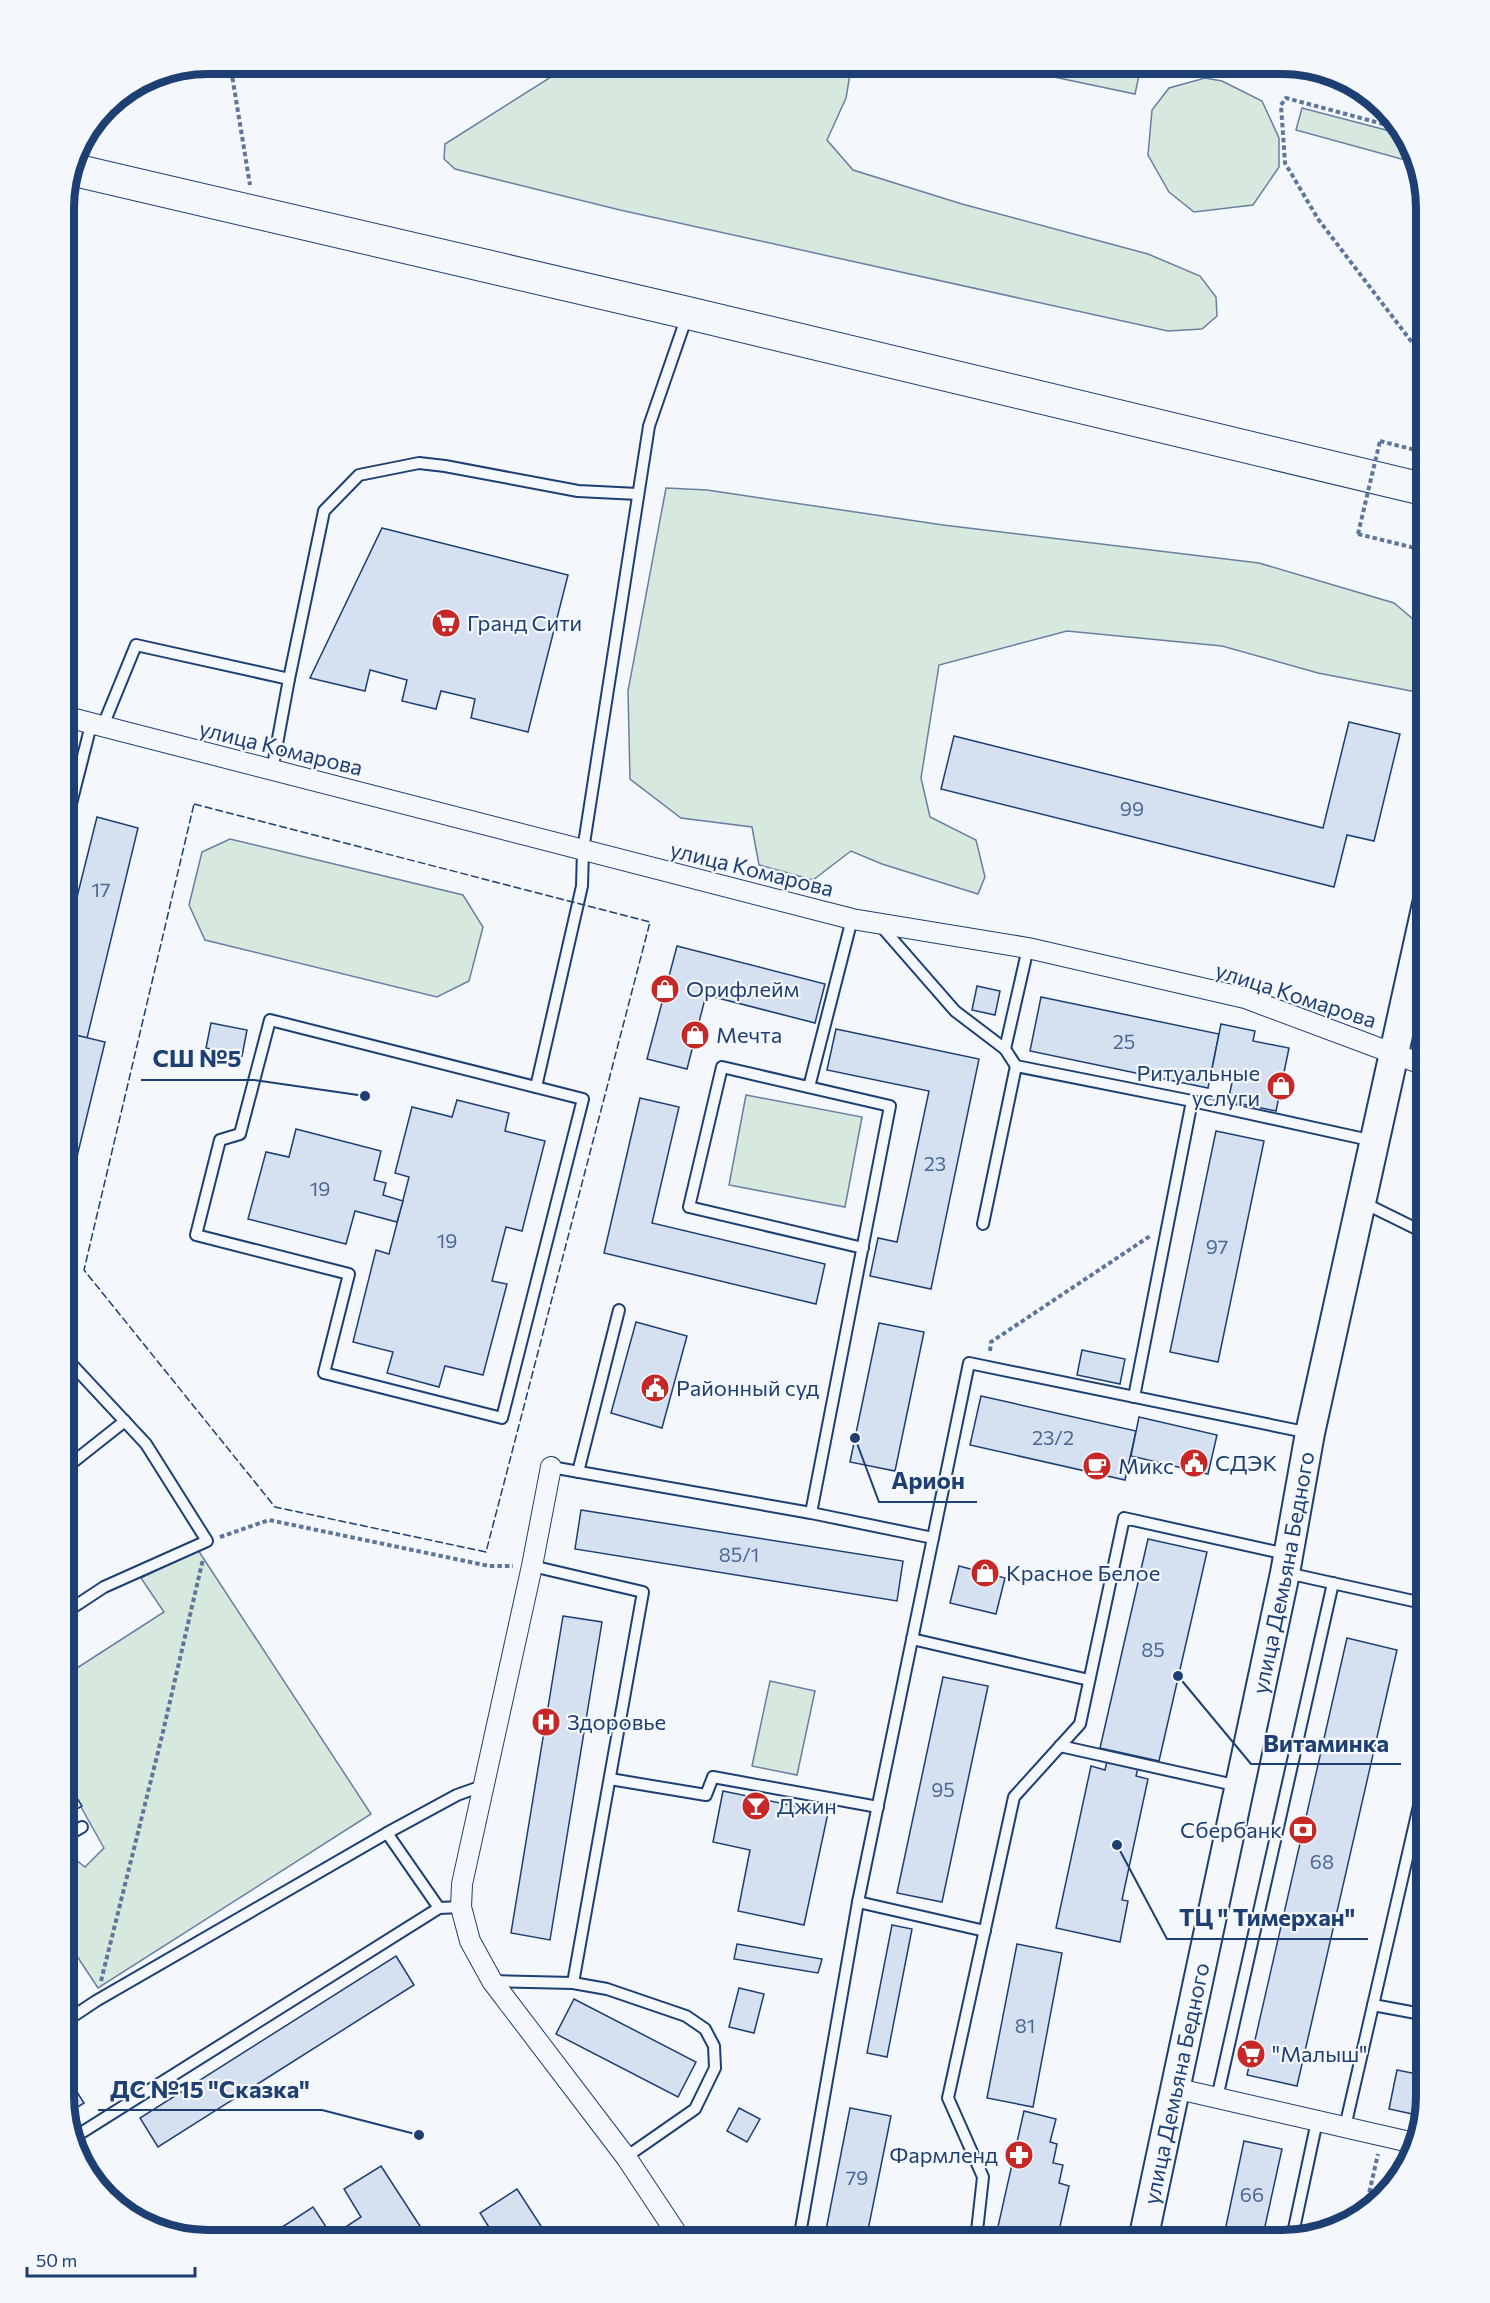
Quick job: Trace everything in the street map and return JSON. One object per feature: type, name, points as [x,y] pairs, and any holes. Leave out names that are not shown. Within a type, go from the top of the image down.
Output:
[{"type":"main road","points":[[79,171],[688,313],[1416,487]]},
{"type":"street","name":"улица Комарова","points":[[74,719],[852,919],[1028,948],[1245,998],[1416,1062]]},
{"type":"street","name":"улица Демьяна Бедного","points":[[1145,2230],[1286,1564],[1310,1433],[1416,954]]},
{"type":"street","points":[[551,1467],[532,1566],[462,1884],[461,1907],[470,1941],[492,1981],[626,2157],[674,2229]]},
{"type":"street","points":[[1174,2088],[1408,2142]]},
{"type":"lane","points":[[536,1087],[582,886],[583,850],[649,426],[688,313]]},
{"type":"lane","points":[[272,771],[324,511],[359,475],[419,463],[578,491],[638,494]]},
{"type":"lane","points":[[74,791],[79,771],[97,726],[135,645],[289,679]]},
{"type":"lane","points":[[74,770],[79,771]]},
{"type":"lane","points":[[809,1087],[852,919]]},
{"type":"lane","points":[[878,923],[955,1011],[1005,1049],[1016,1066],[983,1224]]},
{"type":"lane","points":[[1005,1049],[1028,948]]},
{"type":"lane","points":[[270,1020],[536,1087],[583,1099],[502,1418],[324,1373],[349,1274],[196,1235],[220,1140],[240,1134],[270,1020]]},
{"type":"lane","points":[[1016,1066],[1375,1141]]},
{"type":"lane","points":[[811,1513],[863,1248],[890,1106],[722,1067],[689,1207],[863,1248]]},
{"type":"lane","points":[[1134,1397],[1192,1101]]},
{"type":"lane","points":[[1362,1202],[1416,1228]]},
{"type":"lane","points":[[579,1472],[619,1310]]},
{"type":"lane","points":[[802,2230],[858,1902],[969,1363],[1310,1433]]},
{"type":"lane","points":[[74,1367],[154,1455],[207,1541],[104,1587],[74,1607]]},
{"type":"lane","points":[[74,1461],[125,1421]]},
{"type":"lane","points":[[551,1467],[811,1513],[933,1538]]},
{"type":"lane","points":[[977,2230],[983,2177],[948,2098],[1014,1797],[1080,1724],[1125,1518],[1286,1564],[1333,1584],[1416,1602]]},
{"type":"lane","points":[[532,1566],[643,1592],[573,1983]]},
{"type":"lane","points":[[1217,2098],[1333,1584]]},
{"type":"lane","points":[[912,1639],[1089,1680]]},
{"type":"lane","points":[[1060,1746],[1239,1786]]},
{"type":"lane","points":[[610,1779],[706,1795],[712,1777],[878,1807]]},
{"type":"lane","points":[[74,2016],[387,1833],[457,1795],[485,1785]]},
{"type":"lane","points":[[1345,2127],[1416,1819]]},
{"type":"lane","points":[[74,1832],[82,1827]]},
{"type":"lane","points":[[387,1833],[440,1908]]},
{"type":"lane","points":[[858,1902],[985,1931]]},
{"type":"lane","points":[[80,2134],[440,1908],[461,1907]]},
{"type":"lane","points":[[492,1981],[573,1983],[607,1989],[686,2016],[705,2029],[714,2046],[715,2068],[695,2109],[626,2157]]},
{"type":"lane","points":[[1373,2005],[1416,2014]]},
{"type":"lane","points":[[1294,2229],[1317,2121]]},
{"type":"path","points":[[232,74],[254,212]]},
{"type":"path","points":[[1388,125],[1286,98],[1281,105],[1285,163],[1318,219],[1416,348]]},
{"type":"path","points":[[1416,450],[1380,441],[1358,534],[1416,548]]},
{"type":"path","points":[[987,1367],[991,1342],[1168,1224]]},
{"type":"path","points":[[96,2001],[162,1736],[207,1541],[269,1520],[489,1566],[532,1566]]},
{"type":"path","points":[[1368,2198],[1382,2136]]},
{"type":"shaded area","points":[[556,74],[850,74],[846,98],[827,140],[853,170],[962,204],[1148,254],[1200,276],[1216,297],[1217,316],[1202,329],[1168,331],[620,210],[455,169],[444,159],[445,144]]},
{"type":"shaded area","points":[[1040,74],[1139,74],[1135,94]]},
{"type":"shaded area","points":[[1205,78],[1222,81],[1262,101],[1279,138],[1279,167],[1253,205],[1194,212],[1169,192],[1148,155],[1152,110],[1169,88]]},
{"type":"shaded area","points":[[1302,108],[1393,132],[1408,161],[1296,130]]},
{"type":"shaded area","points":[[666,488],[707,490],[943,525],[1259,563],[1394,603],[1416,622],[1416,692],[1318,673],[1222,646],[1067,631],[939,665],[921,778],[930,817],[976,840],[985,877],[978,894],[882,864],[851,851],[813,880],[759,865],[752,827],[681,818],[630,779],[628,691]]},
{"type":"shaded area","points":[[230,839],[463,895],[483,927],[469,981],[437,997],[205,940],[189,905],[202,852]]},
{"type":"shaded area","points":[[746,1095],[862,1117],[845,1207],[729,1185]]},
{"type":"shaded area","points":[[198,1550],[371,1814],[98,1988],[74,1952],[74,1858],[85,1867],[104,1848],[74,1795],[74,1670],[164,1612],[141,1578]]},
{"type":"shaded area","points":[[770,1681],[815,1691],[797,1775],[752,1766]]},
{"type":"building","name":"Гранд Сити","points":[[382,528],[568,575],[528,732],[471,718],[475,699],[441,691],[436,709],[402,701],[407,680],[370,670],[365,691],[310,678]]},
{"type":"building","points":[[1349,722],[1400,734],[1374,841],[1347,835],[1334,887],[941,789],[954,736],[1323,828]]},
{"type":"building","points":[[97,817],[138,828],[87,1038],[74,1035],[74,909]]},
{"type":"building","points":[[677,946],[825,984],[815,1023],[706,995],[687,1069],[647,1059]]},
{"type":"building","points":[[977,986],[1000,991],[995,1015],[972,1010]]},
{"type":"building","points":[[1041,997],[1219,1034],[1208,1088],[1030,1051]]},
{"type":"building","points":[[211,1023],[247,1030],[242,1056],[206,1048]]},
{"type":"building","points":[[1221,1024],[1255,1031],[1253,1041],[1289,1048],[1276,1111],[1228,1101],[1233,1078],[1211,1074]]},
{"type":"building","points":[[836,1029],[979,1059],[931,1289],[870,1276],[878,1238],[897,1242],[929,1091],[827,1070]]},
{"type":"building","points":[[74,1035],[105,1042],[74,1169]]},
{"type":"building","points":[[640,1098],[679,1107],[652,1223],[825,1264],[816,1304],[604,1253]]},
{"type":"building","points":[[457,1100],[509,1113],[505,1131],[545,1141],[522,1231],[506,1227],[492,1281],[507,1284],[483,1375],[445,1366],[439,1387],[387,1373],[393,1352],[353,1342],[376,1250],[389,1254],[409,1177],[395,1173],[412,1107],[452,1117]]},
{"type":"building","points":[[296,1129],[381,1151],[374,1180],[386,1183],[383,1195],[403,1201],[397,1222],[355,1211],[346,1244],[248,1219],[266,1152],[289,1157]]},
{"type":"building","points":[[1216,1131],[1264,1141],[1218,1362],[1170,1352]]},
{"type":"building","points":[[636,1322],[687,1336],[662,1428],[611,1413]]},
{"type":"building","points":[[879,1323],[924,1332],[895,1471],[850,1462]]},
{"type":"building","points":[[1082,1350],[1125,1359],[1120,1384],[1077,1375]]},
{"type":"building","points":[[981,1396],[1136,1431],[1125,1480],[970,1445]]},
{"type":"building","points":[[1139,1417],[1217,1435],[1208,1474],[1131,1456]]},
{"type":"building","points":[[581,1510],[903,1561],[897,1601],[575,1549]]},
{"type":"building","points":[[1148,1539],[1207,1552],[1159,1761],[1100,1748]]},
{"type":"building","points":[[959,1566],[1005,1578],[996,1614],[950,1603]]},
{"type":"building","points":[[563,1616],[602,1622],[550,1940],[511,1933]]},
{"type":"building","points":[[1347,1638],[1397,1650],[1297,2086],[1247,2075]]},
{"type":"building","points":[[943,1677],[988,1686],[942,1902],[897,1893]]},
{"type":"building","points":[[1107,1761],[1138,1768],[1136,1776],[1148,1779],[1122,1900],[1128,1901],[1120,1942],[1056,1928],[1091,1766],[1105,1770]]},
{"type":"building","points":[[723,1791],[828,1813],[804,1925],[738,1911],[750,1850],[713,1842]]},
{"type":"building","points":[[74,1793],[82,1806],[74,1811]]},
{"type":"building","points":[[892,1925],[912,1929],[887,2057],[867,2053]]},
{"type":"building","points":[[737,1944],[822,1959],[818,1973],[734,1959]]},
{"type":"building","points":[[1017,1944],[1062,1953],[1033,2107],[987,2098]]},
{"type":"building","points":[[396,1956],[414,1985],[158,2147],[140,2118]]},
{"type":"building","points":[[739,1988],[764,1994],[754,2033],[729,2027]]},
{"type":"building","points":[[574,1999],[696,2062],[678,2097],[556,2034]]},
{"type":"building","points":[[1397,2070],[1416,2074],[1415,2114],[1389,2109]]},
{"type":"building","points":[[74,2087],[84,2103],[75,2109]]},
{"type":"building","points":[[739,2108],[760,2119],[747,2142],[727,2131]]},
{"type":"building","points":[[850,2108],[891,2116],[868,2230],[826,2230]]},
{"type":"building","points":[[1024,2111],[1056,2119],[1050,2142],[1057,2144],[1053,2163],[1063,2165],[1059,2183],[1069,2186],[1059,2230],[997,2230]]},
{"type":"building","points":[[1244,2141],[1282,2149],[1264,2230],[1225,2230]]},
{"type":"building","points":[[381,2166],[422,2229],[342,2229],[361,2217],[344,2189]]},
{"type":"building","points":[[517,2189],[543,2229],[490,2229],[480,2213]]},
{"type":"building","points":[[313,2207],[327,2229],[279,2229]]},
{"type":"fence","points":[[194,804],[650,922],[486,1552],[275,1507],[84,1270],[194,804]]},
{"type":"place","name":"Гранд Сити","points":[[446,623]]},
{"type":"place","name":"Орифлейм","points":[[665,989]]},
{"type":"place","name":"Мечта","points":[[695,1035]]},
{"type":"place","name":"Ритуальные услуги","points":[[1281,1086]]},
{"type":"place","name":"СШ №5","points":[[365,1096]]},
{"type":"place","name":"Районный суд","points":[[655,1388]]},
{"type":"place","name":"Арион","points":[[855,1438]]},
{"type":"place","name":"СДЭК","points":[[1194,1463]]},
{"type":"place","name":"Микс","points":[[1097,1466]]},
{"type":"place","name":"Красное Белое","points":[[985,1573]]},
{"type":"place","name":"Витаминка","points":[[1178,1676]]},
{"type":"place","name":"Здоровье","points":[[546,1722]]},
{"type":"place","name":"Джин","points":[[756,1806]]},
{"type":"place","name":"Сбербанк","points":[[1303,1830]]},
{"type":"place","name":"ТЦ \" Тимерхан\"","points":[[1117,1845]]},
{"type":"place","name":"\"Малыш\"","points":[[1251,2054]]},
{"type":"place","name":"ДС №15 \"Сказка\"","points":[[419,2135]]},
{"type":"place","name":"Фармленд","points":[[1019,2155]]}]
